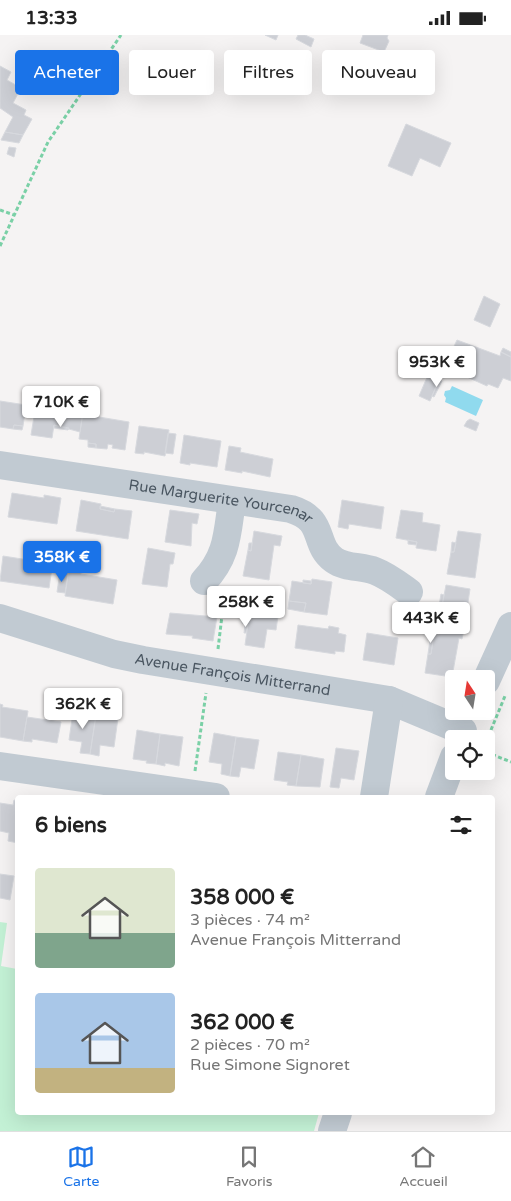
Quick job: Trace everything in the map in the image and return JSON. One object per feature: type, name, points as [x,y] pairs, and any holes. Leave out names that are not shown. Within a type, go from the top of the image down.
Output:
[{"type":"street","name":"Rue Marguerite Yourcenar","points":[[0,465],[301,512],[310,518],[326,551],[333,559],[340,563],[376,571],[409,592]]},
{"type":"street","points":[[213,586],[224,550],[232,501]]},
{"type":"street","name":"Avenue François Mitterrand","points":[[0,618],[114,654],[389,701],[468,730]]},
{"type":"street","points":[[497,685],[511,626]]},
{"type":"street","points":[[374,795],[389,701]]},
{"type":"street","points":[[0,766],[198,790]]},
{"type":"street","points":[[440,795],[445,780]]},
{"type":"street","points":[[332,1131],[337,1115]]},
{"type":"path","points":[[0,246],[48,142],[121,35]]},
{"type":"path","points":[[0,210],[14,215]]},
{"type":"path","points":[[213,586],[224,599],[217,651]]},
{"type":"path","points":[[472,730],[497,685]]},
{"type":"path","points":[[198,790],[206,692]]},
{"type":"path","points":[[495,756],[511,762]]},
{"type":"green space","points":[[0,922],[7,923],[1,966],[15,969],[15,1115],[318,1115],[314,1131],[0,1131]]},
{"type":"water","points":[[452,386],[483,400],[476,416],[445,402],[445,391],[450,390]]},
{"type":"building","points":[[265,35],[278,35],[276,40]]},
{"type":"building","points":[[298,35],[305,35],[314,39],[311,47],[296,39]]},
{"type":"building","points":[[363,35],[388,35],[389,41],[385,50],[379,50],[360,43]]},
{"type":"building","points":[[0,66],[11,72],[7,80],[15,85],[15,95],[17,95],[13,103],[26,110],[24,115],[32,119],[23,135],[5,132],[13,117],[0,108]]},
{"type":"building","points":[[406,124],[451,143],[440,167],[420,158],[412,176],[388,166]]},
{"type":"building","points":[[5,132],[23,135],[19,143],[1,140]]},
{"type":"building","points":[[9,147],[16,148],[14,157],[7,154]]},
{"type":"building","points":[[484,296],[500,304],[490,327],[474,320]]},
{"type":"building","points":[[457,340],[500,356],[501,352],[511,357],[511,381],[503,378],[498,388],[488,384],[487,386],[445,365],[430,401],[419,396],[437,354],[448,359]]},
{"type":"building","points":[[503,348],[511,352],[511,357],[501,352]]},
{"type":"building","points":[[439,380],[442,381],[434,397],[432,396]]},
{"type":"building","points":[[37,398],[84,405],[80,432],[54,425],[52,438],[31,435]]},
{"type":"building","points":[[0,401],[26,405],[23,426],[14,425],[13,429],[0,427]]},
{"type":"building","points":[[83,412],[93,413],[93,416],[129,422],[125,450],[112,448],[113,445],[108,444],[107,449],[96,448],[96,444],[88,443],[88,440],[79,439]]},
{"type":"building","points":[[470,419],[479,423],[476,431],[464,426]]},
{"type":"building","points":[[14,425],[23,426],[22,430],[13,429]]},
{"type":"building","points":[[54,425],[69,428],[68,430],[54,428]]},
{"type":"building","points":[[139,426],[169,430],[165,456],[144,452],[144,454],[135,453]]},
{"type":"building","points":[[168,433],[176,434],[173,454],[165,453]]},
{"type":"building","points":[[184,435],[221,441],[217,467],[180,463]]},
{"type":"building","points":[[88,443],[96,444],[96,448],[88,447]]},
{"type":"building","points":[[229,446],[241,448],[240,452],[273,459],[270,477],[242,471],[242,473],[225,470]]},
{"type":"building","points":[[12,493],[44,498],[44,495],[61,498],[57,524],[8,517]]},
{"type":"building","points":[[81,500],[101,504],[100,509],[114,512],[115,509],[132,511],[128,539],[76,531]]},
{"type":"building","points":[[342,500],[384,507],[381,529],[349,524],[348,529],[338,527]]},
{"type":"building","points":[[100,506],[115,509],[114,512],[100,509]]},
{"type":"building","points":[[170,510],[199,514],[197,524],[192,523],[191,546],[165,542]]},
{"type":"building","points":[[401,510],[423,513],[422,522],[440,525],[436,551],[416,548],[417,542],[396,538]]},
{"type":"building","points":[[254,531],[282,536],[280,546],[274,545],[269,580],[243,576],[248,550],[251,551]]},
{"type":"building","points":[[458,531],[481,534],[475,578],[447,574],[451,552],[454,552]]},
{"type":"building","points":[[408,540],[417,542],[416,545],[408,544]]},
{"type":"building","points":[[452,542],[456,543],[454,552],[451,552]]},
{"type":"building","points":[[249,543],[252,543],[251,551],[248,550]]},
{"type":"building","points":[[148,548],[175,553],[173,564],[170,564],[167,587],[142,584]]},
{"type":"building","points":[[3,556],[35,561],[35,559],[53,561],[49,588],[0,581]]},
{"type":"building","points":[[69,569],[81,571],[81,574],[117,580],[113,604],[65,596]]},
{"type":"building","points":[[60,572],[68,574],[65,593],[57,592]]},
{"type":"building","points":[[312,579],[332,582],[327,615],[304,612],[306,603],[289,601],[292,581],[311,584]]},
{"type":"building","points":[[303,580],[311,581],[311,584],[303,583]]},
{"type":"building","points":[[446,585],[470,589],[464,629],[436,625],[439,606],[442,606]]},
{"type":"building","points":[[441,594],[444,595],[442,606],[439,606]]},
{"type":"building","points":[[289,601],[306,603],[304,612],[288,609]]},
{"type":"building","points":[[245,604],[279,609],[276,630],[267,629],[264,648],[245,645],[248,624],[242,623]]},
{"type":"building","points":[[170,613],[217,617],[213,641],[192,638],[193,636],[166,634]]},
{"type":"building","points":[[245,624],[248,624],[246,633],[244,633]]},
{"type":"building","points":[[298,625],[328,629],[329,626],[339,628],[338,633],[346,635],[344,652],[335,651],[335,654],[295,648]]},
{"type":"building","points":[[436,625],[440,625],[438,635],[434,634]]},
{"type":"building","points":[[440,625],[464,629],[462,639],[459,638],[453,670],[445,670],[445,676],[425,673],[428,654],[431,654],[434,634],[438,635]]},
{"type":"building","points":[[367,633],[398,638],[394,665],[363,660]]},
{"type":"building","points":[[431,633],[434,634],[431,654],[428,654]]},
{"type":"building","points":[[0,704],[3,705],[2,707],[28,711],[23,741],[0,737]]},
{"type":"building","points":[[73,712],[96,715],[90,754],[80,753],[82,742],[69,740]]},
{"type":"building","points":[[96,715],[118,718],[114,747],[100,745],[99,756],[90,754]]},
{"type":"building","points":[[27,717],[61,722],[57,743],[32,739],[32,742],[23,741]]},
{"type":"building","points":[[137,730],[160,734],[156,764],[133,759]]},
{"type":"building","points":[[214,733],[236,737],[230,776],[221,774],[222,764],[209,762]]},
{"type":"building","points":[[160,734],[183,737],[179,766],[165,763],[165,766],[156,764]]},
{"type":"building","points":[[236,737],[259,740],[254,769],[241,767],[239,777],[230,776]]},
{"type":"building","points":[[336,748],[359,751],[354,780],[341,778],[339,788],[330,787]]},
{"type":"building","points":[[278,752],[301,755],[296,786],[287,785],[288,782],[274,780]]},
{"type":"building","points":[[301,755],[324,759],[320,787],[296,786]]},
{"type":"building","points":[[15,800],[15,842],[8,841],[9,833],[0,831],[0,803],[13,805]]},
{"type":"building","points":[[0,874],[14,876],[10,900],[0,898]]}]
